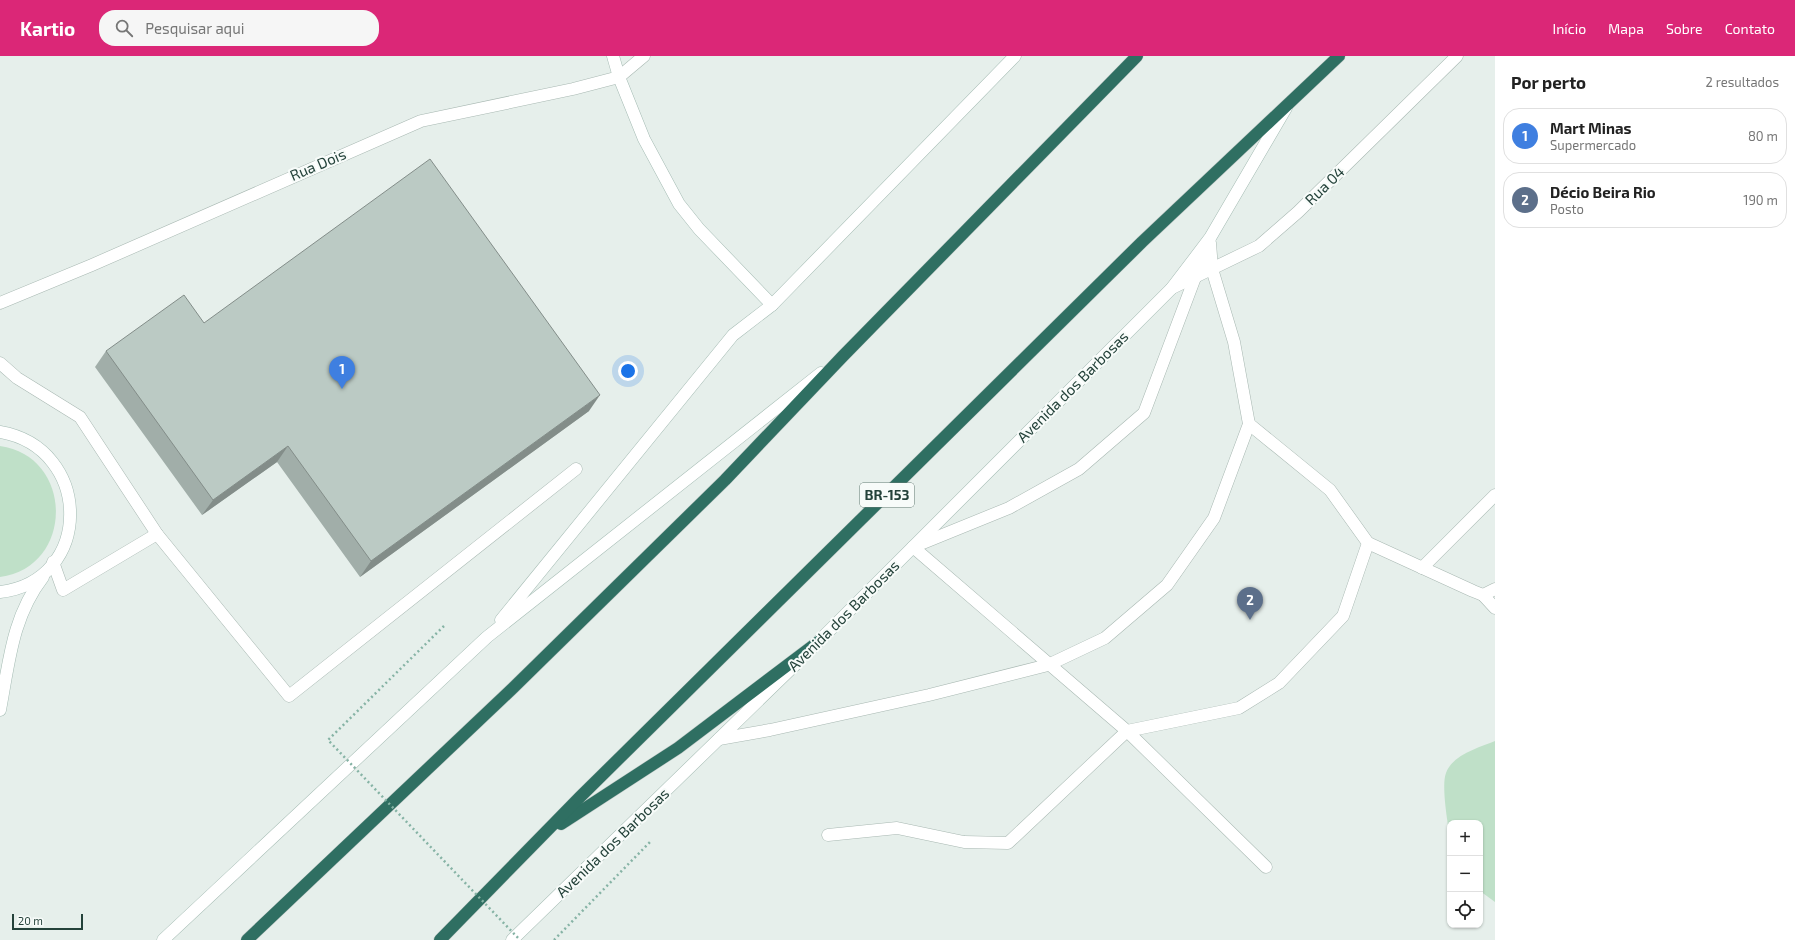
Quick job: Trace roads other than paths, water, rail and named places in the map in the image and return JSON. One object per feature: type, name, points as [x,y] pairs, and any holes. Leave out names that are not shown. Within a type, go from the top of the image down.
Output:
[{"type":"highway","points":[[246,940],[513,688],[725,480],[843,356],[1137,56]]},
{"type":"highway","name":"BR-153","points":[[440,940],[597,781],[1142,242],[1339,56]]},
{"type":"highway","points":[[543,836],[678,748],[818,642]]},
{"type":"street","points":[[613,56],[619,77],[644,139],[679,204],[699,229],[772,305]]},
{"type":"street","name":"Rua Dois","points":[[0,303],[92,265],[422,121],[573,89],[619,77],[644,56]]},
{"type":"street","points":[[487,637],[733,335],[772,305],[1015,56]]},
{"type":"street","name":"Rua 04","points":[[1172,288],[1259,246],[1298,212],[1457,56]]},
{"type":"street","points":[[1172,288],[1210,238],[1288,104]]},
{"type":"street","points":[[719,739],[770,730],[929,695],[1048,665],[1105,638],[1167,585],[1214,518],[1249,424],[1234,342],[1212,269],[1210,238]]},
{"type":"street","points":[[1210,238],[1144,414],[1080,469],[1009,508],[913,547],[1048,665],[1127,731],[1266,867]]},
{"type":"street","name":"Avenida dos Barbosas","points":[[512,940],[818,642],[1172,288]]},
{"type":"street","points":[[163,940],[487,637],[843,356]]},
{"type":"street","points":[[0,363],[17,378],[80,417],[156,534],[289,696],[576,469]]},
{"type":"street","points":[[1249,424],[1330,490],[1368,543],[1483,595],[1495,608]]},
{"type":"street","points":[[0,432],[21,437],[40,449],[56,466],[66,486],[70,503],[70,520],[65,543],[44,576],[33,590],[12,643],[0,708]]},
{"type":"street","points":[[1422,568],[1495,495]]},
{"type":"street","points":[[49,566],[63,590],[156,534]]},
{"type":"street","points":[[828,835],[897,828],[964,842],[1008,843],[1127,731],[1238,708],[1279,684],[1343,616],[1368,543]]},
{"type":"street","points":[[0,592],[28,584],[49,566]]},
{"type":"street","points":[[1483,595],[1495,589]]},
{"type":"place","name":"Mart Minas","points":[[342,389]]},
{"type":"place","name":"Décio Beira Rio","points":[[1250,620]]}]
